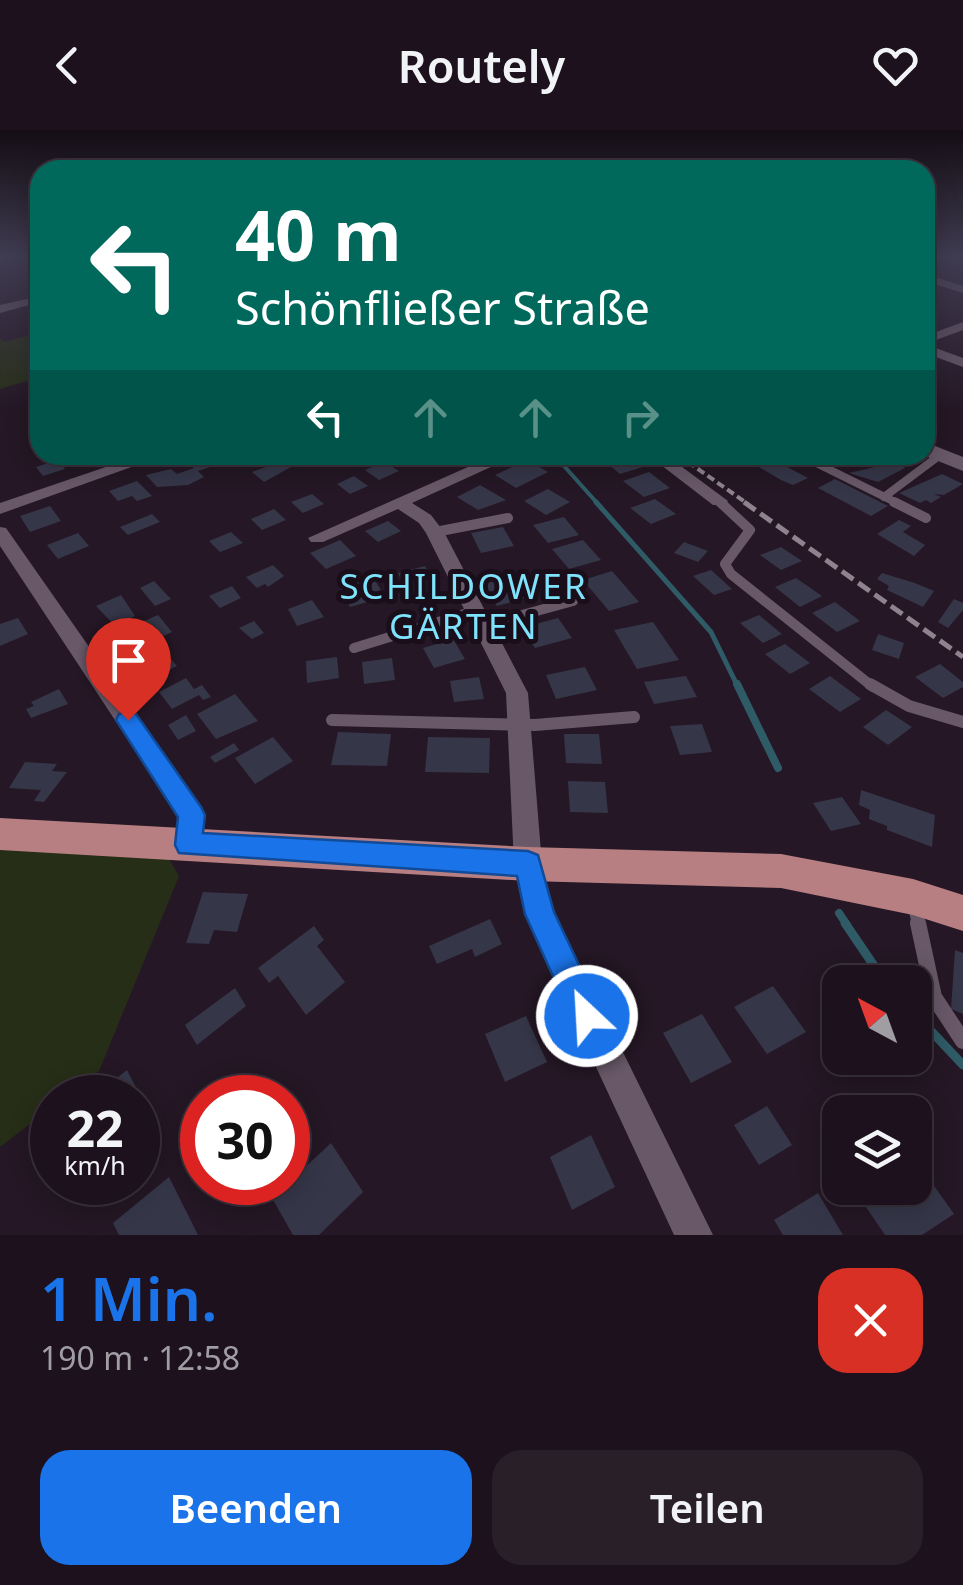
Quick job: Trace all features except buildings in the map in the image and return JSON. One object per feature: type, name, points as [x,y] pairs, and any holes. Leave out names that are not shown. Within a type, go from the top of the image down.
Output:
[{"type":"main road","points":[[935,452],[963,465]]},
{"type":"main road","points":[[0,834],[528,864],[782,871],[912,897],[963,913]]},
{"type":"street","points":[[935,336],[963,326]]},
{"type":"street","points":[[935,352],[963,362]]},
{"type":"street","points":[[0,509],[128,465]]},
{"type":"street","points":[[317,538],[486,465]]},
{"type":"street","points":[[670,465],[719,501]]},
{"type":"street","points":[[399,502],[425,519],[435,532],[513,681],[520,724],[528,864],[540,914],[694,1235]]},
{"type":"street","points":[[0,532],[192,815],[189,845]]},
{"type":"lane","points":[[820,465],[926,518]]},
{"type":"lane","points":[[884,497],[916,476],[923,465]]},
{"type":"lane","points":[[719,501],[750,530],[726,564],[731,574],[879,692],[909,706],[963,722]]},
{"type":"lane","points":[[435,532],[508,518]]},
{"type":"lane","points":[[354,648],[572,601]]},
{"type":"lane","points":[[332,720],[520,724],[634,717]]},
{"type":"lane","points":[[912,897],[934,997],[963,1041]]},
{"type":"green space","points":[[26,336],[30,339],[30,380],[0,389],[0,339],[4,342]]},
{"type":"green space","points":[[0,849],[168,857],[179,876],[99,1071],[94,1075],[30,1075],[30,1124],[0,1147]]},
{"type":"waterway","points":[[563,465],[598,504]]},
{"type":"waterway","points":[[596,502],[711,632],[738,687]]},
{"type":"waterway","points":[[737,684],[778,768]]},
{"type":"waterway","points":[[839,913],[847,925]]},
{"type":"waterway","points":[[845,923],[873,965]]},
{"type":"waterway","points":[[932,1032],[963,1065]]},
{"type":"railway","points":[[692,465],[748,504]]},
{"type":"railway","points":[[744,502],[963,657]]},
{"type":"district","name":"SCHILDOWER GÄRTEN","points":[[464,607]]},
{"type":"route","points":[[128,720],[192,815],[189,845],[528,864],[540,914],[587,1016]]}]
